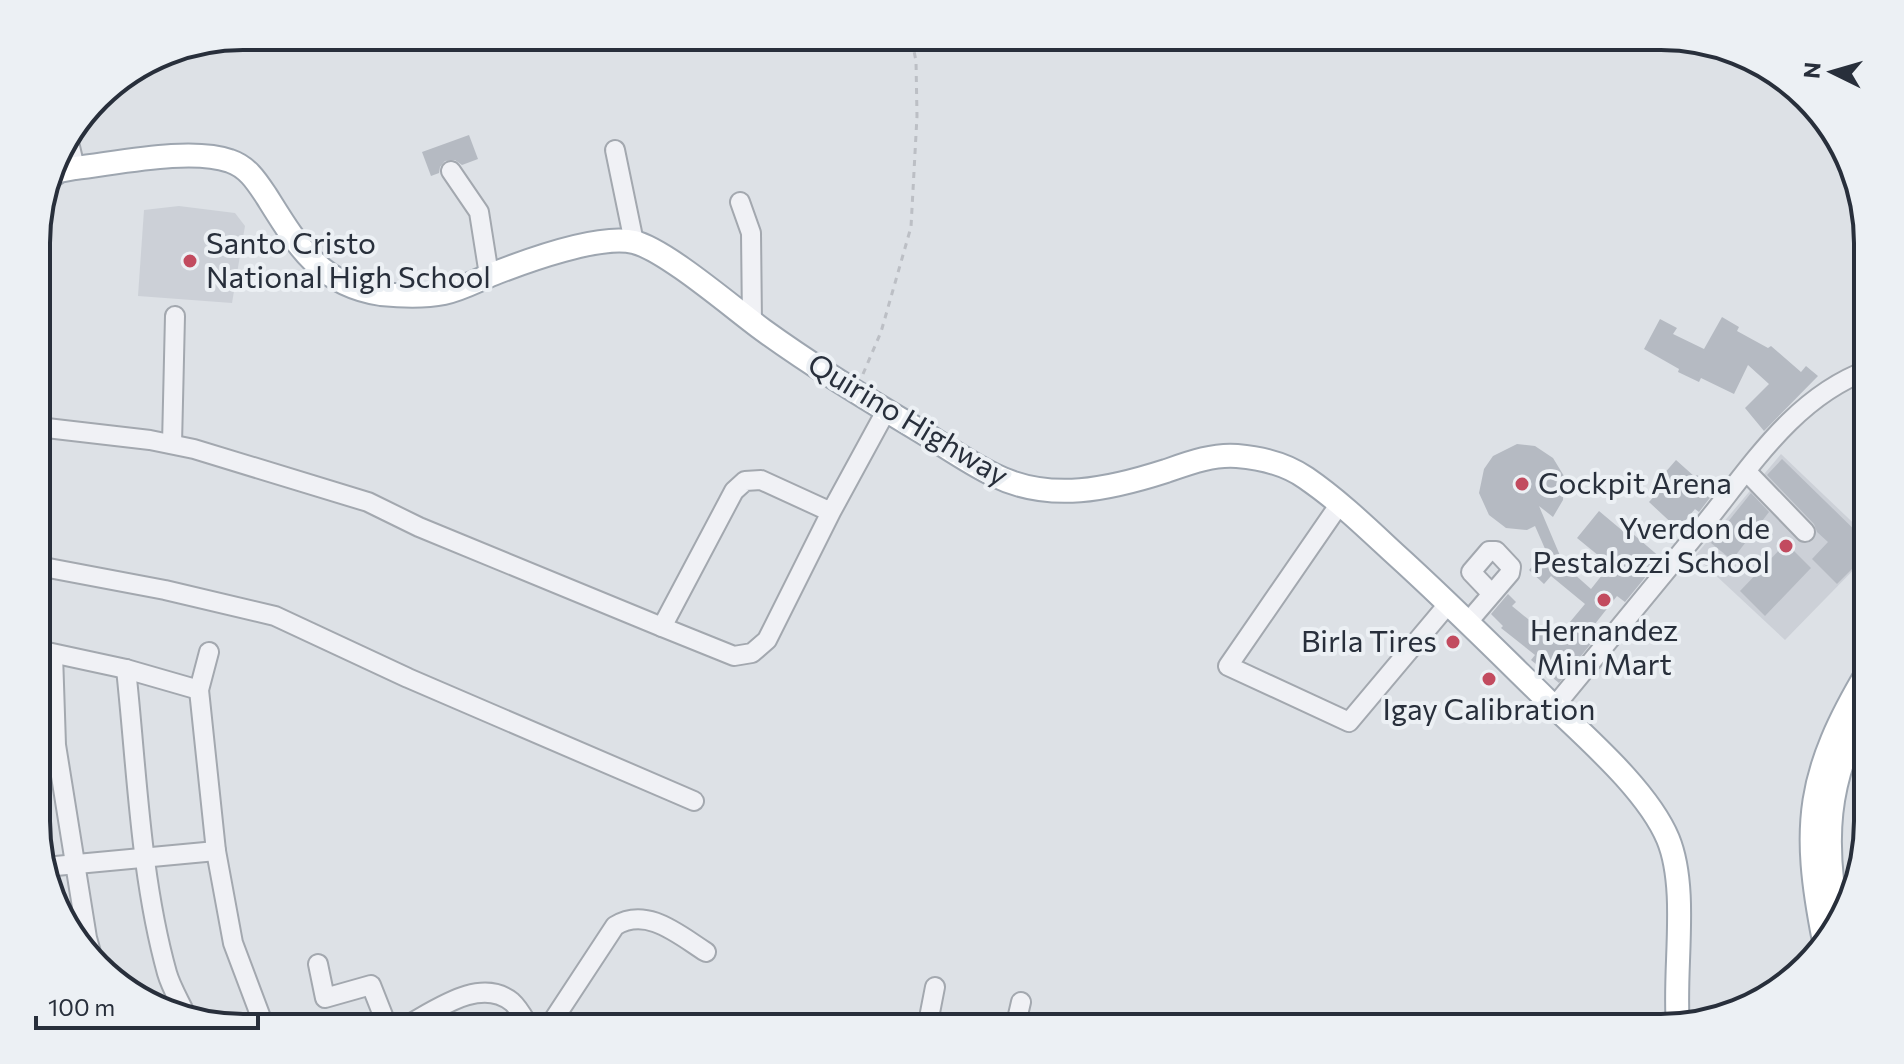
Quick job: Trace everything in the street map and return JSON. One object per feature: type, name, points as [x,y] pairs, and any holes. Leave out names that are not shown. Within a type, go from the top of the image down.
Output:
[{"type":"main road","name":"Quirino Highway","points":[[66,167],[207,155],[227,159],[253,176],[295,240],[322,271],[354,288],[381,294],[430,295],[464,287],[489,275],[592,242],[634,242],[665,258],[752,322],[886,411],[994,475],[1042,491],[1106,487],[1206,458],[1232,455],[1272,462],[1302,475],[1449,603],[1637,792],[1658,820],[1670,843],[1677,883],[1677,1013]]},
{"type":"main road","points":[[1822,927],[1811,859],[1811,819],[1817,781],[1827,748],[1854,720]]},
{"type":"main road","points":[[1835,903],[1828,858],[1829,820],[1834,785],[1854,728]]},
{"type":"street","points":[[615,150],[634,242]]},
{"type":"street","points":[[451,171],[479,212],[489,275]]},
{"type":"street","points":[[740,202],[751,233],[752,322]]},
{"type":"street","points":[[172,444],[175,316]]},
{"type":"street","points":[[1554,707],[1801,410],[1823,392],[1854,375]]},
{"type":"street","points":[[50,429],[172,444],[368,502],[419,527],[734,656],[752,653],[767,640],[886,411]]},
{"type":"street","points":[[1747,472],[1805,532]]},
{"type":"street","points":[[662,627],[734,491],[745,481],[761,480],[831,512]]},
{"type":"street","points":[[1339,505],[1228,666],[1349,722],[1449,603]]},
{"type":"street","points":[[50,568],[165,590],[275,616],[408,678],[694,801]]},
{"type":"street","points":[[1468,622],[1492,594]]},
{"type":"street","points":[[209,652],[199,690],[216,851],[233,943],[260,1014]]},
{"type":"street","points":[[50,653],[126,669],[199,690]]},
{"type":"street","points":[[126,669],[146,858],[168,976],[180,1003]]},
{"type":"street","points":[[50,689],[74,863],[88,936]]},
{"type":"street","points":[[56,865],[216,851]]},
{"type":"street","points":[[557,1014],[615,926],[627,919],[659,923],[706,952]]},
{"type":"street","points":[[318,964],[325,998],[371,985],[382,1014]]},
{"type":"street","points":[[930,1014],[935,987]]},
{"type":"street","points":[[430,1014],[469,995],[492,991],[512,1003],[520,1014]]},
{"type":"street","points":[[1018,1014],[1021,1002]]},
{"type":"path","points":[[855,392],[881,332],[911,227],[917,116],[914,50]]},
{"type":"shaded area","name":"Santo Cristo National High School","points":[[179,206],[235,213],[245,226],[232,303],[138,296],[144,210]]},
{"type":"shaded area","name":"Yverdon de Pestalozzi School","points":[[1781,454],[1854,524],[1854,569],[1785,640],[1695,556]]},
{"type":"building","points":[[469,135],[478,159],[462,165],[455,160],[445,161],[439,173],[431,176],[422,152]]},
{"type":"building","points":[[1722,317],[1739,327],[1737,331],[1768,348],[1771,346],[1801,372],[1806,366],[1818,376],[1764,431],[1745,408],[1769,384],[1748,365],[1734,394],[1701,378],[1699,382],[1678,372],[1679,369],[1644,349],[1660,319],[1677,328],[1673,334],[1704,349]]},
{"type":"building","points":[[1517,444],[1535,446],[1553,458],[1564,476],[1563,500],[1553,517],[1539,506],[1564,565],[1591,589],[1610,565],[1577,538],[1599,511],[1661,558],[1625,602],[1617,596],[1591,629],[1598,635],[1559,683],[1531,660],[1535,655],[1501,628],[1503,626],[1491,614],[1508,594],[1516,602],[1512,606],[1550,637],[1555,631],[1559,635],[1585,604],[1551,576],[1544,584],[1529,570],[1546,551],[1535,526],[1527,530],[1506,528],[1489,515],[1479,493],[1484,469],[1493,456]]},
{"type":"building","points":[[1782,459],[1854,529],[1854,567],[1837,584],[1812,559],[1828,542],[1767,475]]},
{"type":"building","points":[[1676,460],[1695,477],[1697,475],[1705,482],[1709,477],[1719,486],[1699,512],[1695,509],[1678,529],[1649,502],[1669,480],[1663,475]]},
{"type":"building","points":[[1751,493],[1769,512],[1732,560],[1711,543]]},
{"type":"building","points":[[1786,543],[1811,568],[1765,616],[1740,591]]},
{"type":"place","name":"Santo Cristo National High School","points":[[190,261]]},
{"type":"place","name":"Cockpit Arena","points":[[1522,484]]},
{"type":"place","name":"Yverdon de Pestalozzi School","points":[[1786,546]]},
{"type":"place","name":"Hernandez Mini Mart","points":[[1604,600]]},
{"type":"place","name":"Birla Tires","points":[[1453,642]]},
{"type":"place","name":"Igay Calibration","points":[[1489,679]]}]
